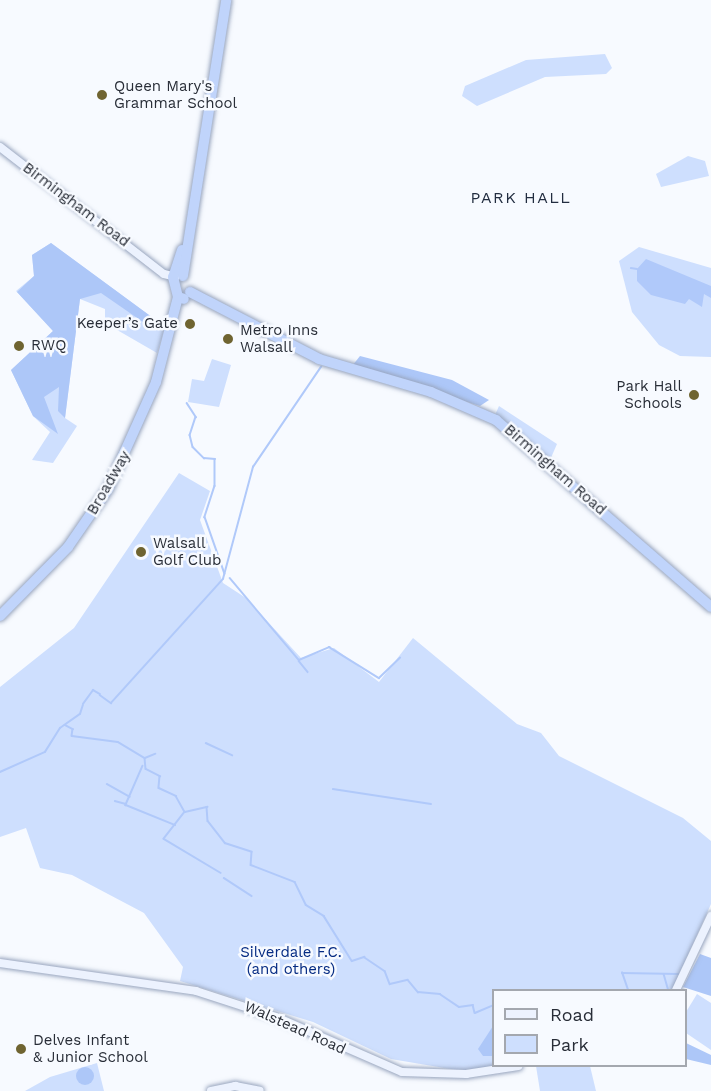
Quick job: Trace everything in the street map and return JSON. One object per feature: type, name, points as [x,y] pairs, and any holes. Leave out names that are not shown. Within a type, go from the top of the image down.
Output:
[{"type":"highway","points":[[184,295],[177,274],[189,237],[226,0]]},
{"type":"highway","name":"Birmingham Road","points":[[184,295],[319,359],[431,392],[496,420],[711,607]]},
{"type":"highway","name":"Broadway","points":[[0,616],[68,547],[108,489],[139,429],[184,295]]},
{"type":"street","name":"Birmingham Road","points":[[0,147],[153,264],[177,274]]},
{"type":"street","points":[[676,989],[711,916]]},
{"type":"street","name":"Walstead Road","points":[[0,963],[114,975],[205,994],[276,1017],[402,1072],[458,1075],[506,1067]]},
{"type":"street","points":[[211,1091],[229,1086],[261,1091]]},
{"type":"green space","points":[[605,54],[612,68],[606,74],[545,77],[477,106],[462,96],[465,86],[526,60]]},
{"type":"green space","points":[[688,156],[705,161],[709,176],[661,187],[656,174]]},
{"type":"green space","points":[[51,243],[165,327],[157,353],[105,323],[105,309],[80,299],[65,418],[77,426],[53,463],[32,460],[50,432],[33,416],[11,370],[53,331],[16,291],[34,276],[32,255]]},
{"type":"green space","points":[[639,247],[711,268],[711,357],[680,356],[659,345],[632,312],[619,261]]},
{"type":"green space","points":[[212,359],[231,365],[219,407],[188,402],[192,379],[204,381]]},
{"type":"green space","points":[[499,406],[557,444],[550,460],[495,415]]},
{"type":"green space","name":"Walsall Golf Club","points":[[179,473],[210,491],[200,520],[223,583],[246,598],[301,658],[334,648],[379,682],[413,638],[517,724],[541,733],[559,756],[683,818],[711,841],[711,904],[672,989],[492,989],[492,1067],[468,1072],[391,1059],[313,1022],[180,981],[183,967],[144,913],[72,875],[40,868],[26,828],[0,837],[0,687],[74,628]]},
{"type":"green space","points":[[697,994],[711,1003],[711,1050],[687,1034],[687,1010]]},
{"type":"green space","points":[[97,1063],[104,1091],[25,1091],[50,1077]]},
{"type":"green space","points":[[536,1067],[590,1067],[596,1091],[540,1091]]},
{"type":"shaded area","points":[[51,243],[160,323],[156,328],[143,322],[101,293],[80,299],[65,418],[58,411],[59,387],[44,397],[58,434],[33,416],[11,370],[53,331],[17,292],[34,276],[32,255]]},
{"type":"shaded area","points":[[646,259],[711,286],[711,298],[704,294],[702,307],[689,299],[685,304],[651,295],[637,281],[637,269]]},
{"type":"shaded area","points":[[360,356],[452,380],[489,400],[480,406],[352,366]]},
{"type":"shaded area","points":[[700,954],[711,958],[711,996],[683,987]]},
{"type":"shaded area","points":[[492,1028],[492,1056],[483,1056],[478,1049]]},
{"type":"shaded area","points":[[687,1043],[711,1055],[711,1065],[687,1059]]},
{"type":"shaded area","points":[[85,1067],[91,1070],[94,1076],[91,1082],[85,1085],[79,1082],[76,1076],[79,1070]]},
{"type":"waterway","points":[[631,268],[637,269]]},
{"type":"waterway","points":[[100,695],[111,703],[223,579],[253,467],[321,367]]},
{"type":"waterway","points":[[187,403],[196,417],[190,435],[193,447],[204,458],[215,459],[215,486],[205,517],[225,574]]},
{"type":"waterway","points":[[230,578],[299,660],[329,647],[379,678],[400,658]]},
{"type":"waterway","points":[[299,661],[308,672]]},
{"type":"waterway","points":[[83,704],[93,690],[100,694]]},
{"type":"waterway","points":[[0,772],[45,752],[60,728],[80,714],[83,705]]},
{"type":"waterway","points":[[65,725],[73,729],[72,736],[118,742],[145,758],[146,769],[160,776],[159,788],[176,796],[185,812],[207,807],[208,821],[225,843],[252,852],[251,865],[295,882],[306,905],[324,916],[352,961],[364,957],[385,971],[390,984],[408,980],[418,992],[440,994],[459,1007],[473,1005],[475,1013],[492,1006]]},
{"type":"waterway","points":[[206,743],[232,755]]},
{"type":"waterway","points":[[145,758],[155,754]]},
{"type":"waterway","points":[[143,766],[126,805],[175,825]]},
{"type":"waterway","points":[[107,784],[130,797]]},
{"type":"waterway","points":[[333,789],[431,804]]},
{"type":"waterway","points":[[115,801],[126,804]]},
{"type":"waterway","points":[[185,812],[164,839],[221,873]]},
{"type":"waterway","points":[[224,878],[252,896]]},
{"type":"waterway","points":[[628,989],[622,973],[679,974]]},
{"type":"waterway","points":[[664,974],[668,988]]},
{"type":"place","name":"Queen Mary's Grammar School","points":[[102,95]]},
{"type":"place","name":"Keeper’s Gate","points":[[190,324]]},
{"type":"place","name":"Metro Inns Walsall","points":[[228,339]]},
{"type":"place","name":"RWQ","points":[[19,346]]},
{"type":"place","name":"Park Hall Schools","points":[[694,395]]},
{"type":"place","name":"Walsall Golf Club","points":[[141,552]]},
{"type":"place","name":"Delves Infant & Junior School","points":[[21,1049]]},
{"type":"district","name":"PARK HALL","points":[[521,198]]},
{"type":"park label","name":"Silverdale F.C. (and others)","points":[[291,960]]}]
